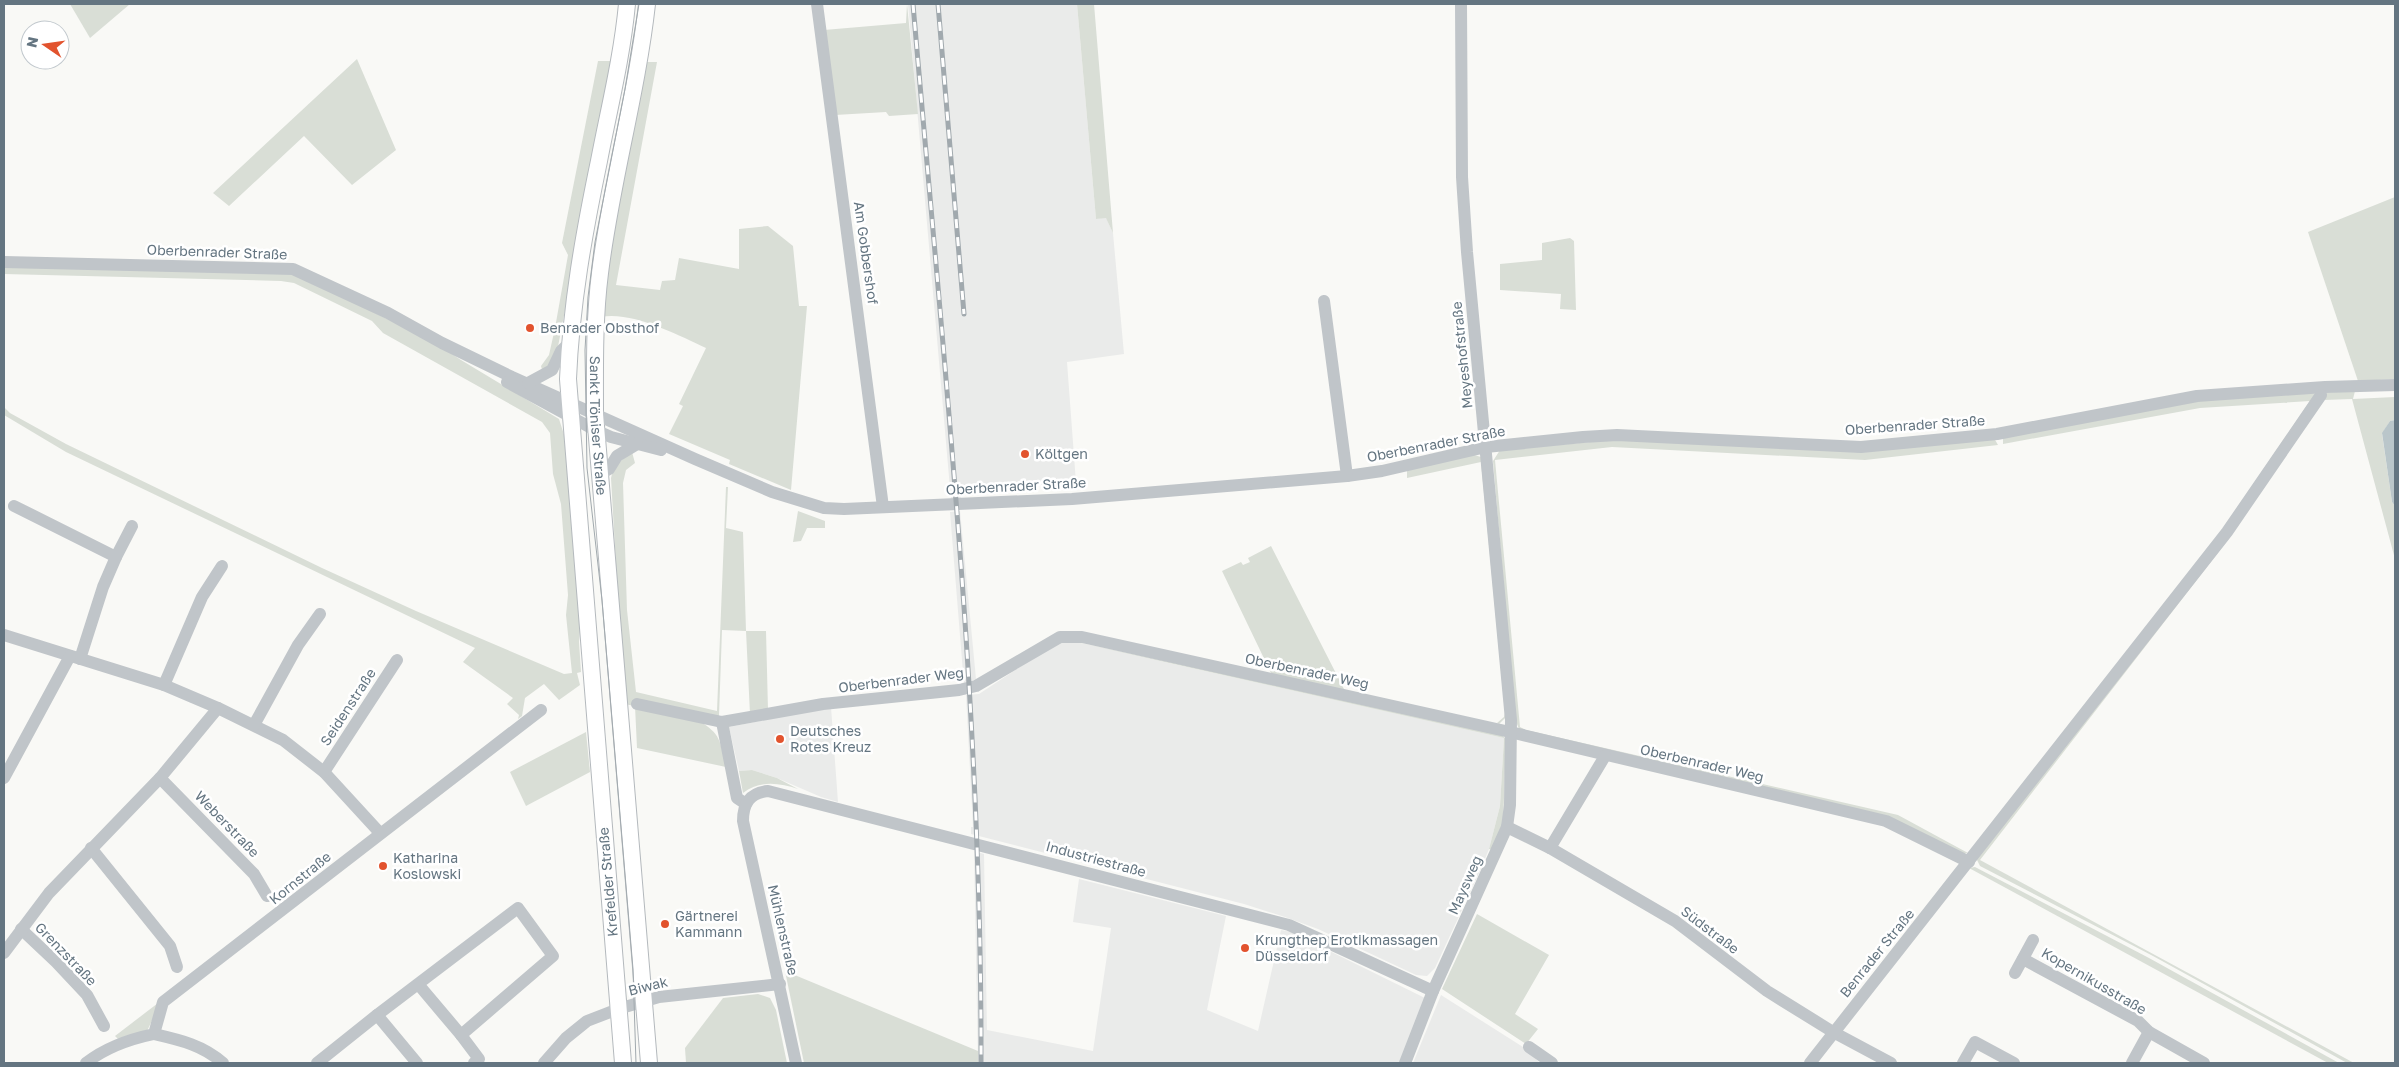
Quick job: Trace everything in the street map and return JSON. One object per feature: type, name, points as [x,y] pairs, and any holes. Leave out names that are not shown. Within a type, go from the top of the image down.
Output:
[{"type":"main road","name":"Sankt Töniser Straße","points":[[595,698],[569,409],[569,343],[579,265],[620,52],[627,4]]},
{"type":"main road","name":"Sankt Töniser Straße","points":[[619,703],[595,422],[596,311],[600,273],[640,54],[647,4]]},
{"type":"main road","name":"Krefelder Straße","points":[[595,698],[623,1063]]},
{"type":"main road","name":"Krefelder Straße","points":[[619,703],[649,1063]]},
{"type":"street","name":"Am Gobbershof","points":[[817,4],[883,507]]},
{"type":"street","name":"Meyeshofstraße","points":[[1461,4],[1462,177],[1504,630],[1510,736]]},
{"type":"street","name":"Oberbenrader Straße","points":[[4,262],[293,269],[388,313],[442,343],[528,383],[569,409]]},
{"type":"street","points":[[1324,301],[1347,476]]},
{"type":"street","name":"Oberbenrader Straße","points":[[442,343],[466,360],[637,444],[695,459]]},
{"type":"street","points":[[528,383],[552,370],[561,351],[569,343]]},
{"type":"street","name":"Oberbenrader Straße","points":[[595,422],[695,459],[772,492],[806,504],[844,509],[1072,499],[1347,476],[1382,471],[1486,447],[1617,435],[1861,447],[1997,434],[2197,396],[2325,387],[2395,385]]},
{"type":"street","name":"Benrader Straße","points":[[1810,1063],[2227,532],[2320,395]]},
{"type":"street","points":[[600,474],[609,469],[617,456],[637,444]]},
{"type":"street","points":[[14,506],[116,556]]},
{"type":"street","points":[[4,778],[75,657],[116,556],[132,526]]},
{"type":"street","points":[[164,685],[202,597],[222,566]]},
{"type":"street","points":[[254,725],[298,645],[320,614]]},
{"type":"street","points":[[4,634],[164,685],[218,708],[283,740],[324,772],[380,833]]},
{"type":"street","name":"Oberbenrader Weg","points":[[637,704],[722,722],[823,704],[950,692],[971,687],[1060,637],[1067,636],[1108,643],[1886,821],[1969,862]]},
{"type":"street","name":"Seidenstraße","points":[[324,772],[397,660]]},
{"type":"street","points":[[21,929],[49,893],[160,778],[218,708]]},
{"type":"street","name":"Kornstraße","points":[[154,1034],[164,1002],[274,919],[380,833],[541,710]]},
{"type":"street","points":[[722,722],[737,798],[746,804]]},
{"type":"street","name":"Maysweg","points":[[1405,1063],[1433,991],[1507,827],[1510,805],[1510,736]]},
{"type":"street","points":[[1550,848],[1604,758]]},
{"type":"street","name":"Weberstraße","points":[[160,778],[254,874],[266,896]]},
{"type":"street","name":"Industriestraße","points":[[746,804],[757,792],[768,791],[1281,923],[1332,943],[1433,991]]},
{"type":"street","name":"Mühlenstraße","points":[[746,804],[743,821],[796,1063]]},
{"type":"street","name":"Südstraße","points":[[1507,827],[1550,848],[1675,921],[1767,991],[1833,1032],[1891,1063]]},
{"type":"street","points":[[91,848],[170,946],[177,966]]},
{"type":"street","points":[[317,1063],[518,908],[553,956],[461,1035]]},
{"type":"street","name":"Grenzstraße","points":[[4,953],[21,929],[87,995],[104,1026]]},
{"type":"street","name":"Kopernikusstraße","points":[[2015,974],[2033,940]]},
{"type":"street","name":"Kopernikusstraße","points":[[2023,959],[2138,1021],[2148,1032],[2204,1063]]},
{"type":"street","points":[[418,984],[479,1059],[474,1063]]},
{"type":"street","name":"Biwak","points":[[544,1063],[566,1038],[587,1021],[618,1009],[659,997],[780,984]]},
{"type":"street","points":[[377,1015],[417,1063]]},
{"type":"street","name":"Kopernikusstraße","points":[[2132,1063],[2148,1032]]},
{"type":"street","points":[[86,1063],[97,1054],[154,1034],[196,1045],[214,1055],[223,1063]]},
{"type":"street","points":[[1964,1063],[1975,1042],[2014,1063]]},
{"type":"street","points":[[1529,1047],[1552,1063]]},
{"type":"shaded area","points":[[70,4],[130,4],[90,38]]},
{"type":"shaded area","points":[[907,4],[918,114],[889,116],[886,112],[835,115],[824,30],[906,23]]},
{"type":"shaded area","points":[[908,4],[1077,4],[1096,219],[1106,217],[1113,233],[1124,354],[1067,362],[1076,483],[960,490],[961,499],[951,500]]},
{"type":"shaded area","points":[[1077,4],[1094,4],[1113,233],[1106,218],[1096,219]]},
{"type":"shaded area","points":[[357,59],[396,150],[352,185],[304,136],[229,206],[213,193]]},
{"type":"shaded area","points":[[598,61],[613,61],[556,357],[543,373],[541,366],[549,355],[568,255],[562,243]]},
{"type":"shaded area","points":[[644,62],[657,62],[616,285],[660,290],[662,281],[675,280],[679,258],[739,269],[739,229],[768,226],[793,246],[799,306],[807,306],[791,490],[729,464],[730,460],[669,434],[683,406],[679,404],[706,348],[655,325],[627,317],[601,317],[605,272]]},
{"type":"shaded area","points":[[2395,197],[2395,379],[2358,381],[2308,232]]},
{"type":"shaded area","points":[[1570,238],[1574,241],[1576,310],[1560,309],[1561,294],[1500,290],[1500,264],[1542,260],[1542,243]]},
{"type":"shaded area","points":[[4,264],[287,273],[304,278],[434,342],[559,419],[567,444],[581,614],[579,642],[581,672],[577,673],[580,685],[559,700],[544,684],[525,698],[522,716],[518,719],[519,715],[507,704],[513,698],[463,662],[475,648],[66,452],[4,415],[4,407],[10,413],[66,444],[322,568],[416,611],[564,674],[572,673],[566,615],[568,595],[561,504],[553,474],[550,433],[542,422],[383,333],[372,321],[294,283],[281,281],[4,274]]},
{"type":"shaded area","points":[[2355,391],[2353,399],[2395,397],[2395,420],[2390,421],[2382,434],[2392,502],[2395,506],[2395,559],[2352,399],[2324,400],[2227,541],[1980,860],[2354,1063],[2347,1063],[2153,956],[1980,866],[1976,858],[2224,527],[2310,401],[2200,408],[2003,444],[2003,436],[2191,400]]},
{"type":"shaded area","points":[[2395,420],[2395,506],[2392,502],[2382,433],[2390,421]]},
{"type":"shaded area","points":[[1994,438],[1998,445],[1865,460],[1612,447],[1495,460],[1520,727],[1526,730],[1898,815],[1968,853],[1960,854],[1896,820],[1519,729],[1515,719],[1493,461],[1500,450],[1613,440],[1865,451]]},
{"type":"shaded area","points":[[632,452],[635,463],[626,470],[623,483],[627,610],[636,692],[717,711],[726,487],[728,487],[726,528],[743,532],[746,631],[722,630],[719,716],[699,721],[712,730],[719,740],[726,767],[637,748],[635,706],[624,704],[611,478],[614,466]]},
{"type":"shaded area","points":[[1471,454],[1481,457],[1506,717],[1499,724],[1497,723],[1504,717],[1505,713],[1481,462],[1407,478],[1407,469]]},
{"type":"shaded area","points":[[798,511],[825,521],[825,528],[807,528],[801,541],[793,542]]},
{"type":"shaded area","points":[[960,511],[976,679],[964,685],[950,512]]},
{"type":"shaded area","points":[[1271,546],[1345,691],[1272,675],[1222,571],[1241,562],[1243,565],[1250,562],[1248,558]]},
{"type":"shaded area","points":[[746,631],[766,631],[768,710],[750,714]]},
{"type":"shaded area","points":[[1062,639],[1504,738],[1500,806],[1489,849],[1435,968],[1427,976],[1416,975],[1318,929],[1244,904],[971,834],[971,827],[973,827],[966,695],[979,694]]},
{"type":"shaded area","points":[[1062,639],[1500,733],[1506,739],[1503,827],[1492,850],[1489,849],[1500,806],[1504,738]]},
{"type":"shaded area","points":[[831,707],[838,802],[752,770],[739,771],[729,727]]},
{"type":"shaded area","points":[[586,732],[590,772],[526,806],[510,772]]},
{"type":"shaded area","points":[[752,770],[777,778],[798,789],[784,785],[763,784],[743,793],[739,771]]},
{"type":"shaded area","points":[[974,851],[984,854],[987,1030],[1093,1051],[1111,928],[1073,922],[1079,879],[1226,916],[1207,1010],[1258,1031],[1281,930],[1291,932],[1425,998],[1399,1063],[978,1063]]},
{"type":"shaded area","points":[[1975,867],[2149,958],[2339,1063],[2328,1063],[1969,868]]},
{"type":"shaded area","points":[[1477,914],[1549,955],[1515,1014],[1538,1029],[1526,1044],[1442,989]]},
{"type":"shaded area","points":[[785,971],[978,1051],[978,1063],[804,1063]]},
{"type":"shaded area","points":[[758,994],[770,998],[776,1010],[787,1063],[686,1063],[685,1048],[723,998]]},
{"type":"shaded area","points":[[1441,995],[1523,1047],[1540,1063],[1413,1063]]},
{"type":"shaded area","points":[[162,1000],[147,1031],[118,1039],[115,1036]]},
{"type":"tram line","points":[[636,1063],[633,969],[602,600],[587,468],[585,350],[588,297],[595,242],[625,89],[639,4]]},
{"type":"railway","points":[[913,4],[948,400],[968,665],[980,930],[981,1063]]},
{"type":"railway","points":[[938,4],[964,314]]},
{"type":"place","name":"Benrader Obsthof","points":[[530,328]]},
{"type":"place","name":"Költgen","points":[[1025,454]]},
{"type":"place","name":"Deutsches Rotes Kreuz","points":[[780,739]]},
{"type":"place","name":"Katharina Koslowski","points":[[383,866]]},
{"type":"place","name":"Gärtnerei Kammann","points":[[665,924]]},
{"type":"place","name":"Krungthep Erotikmassagen Düsseldorf","points":[[1245,948]]}]
